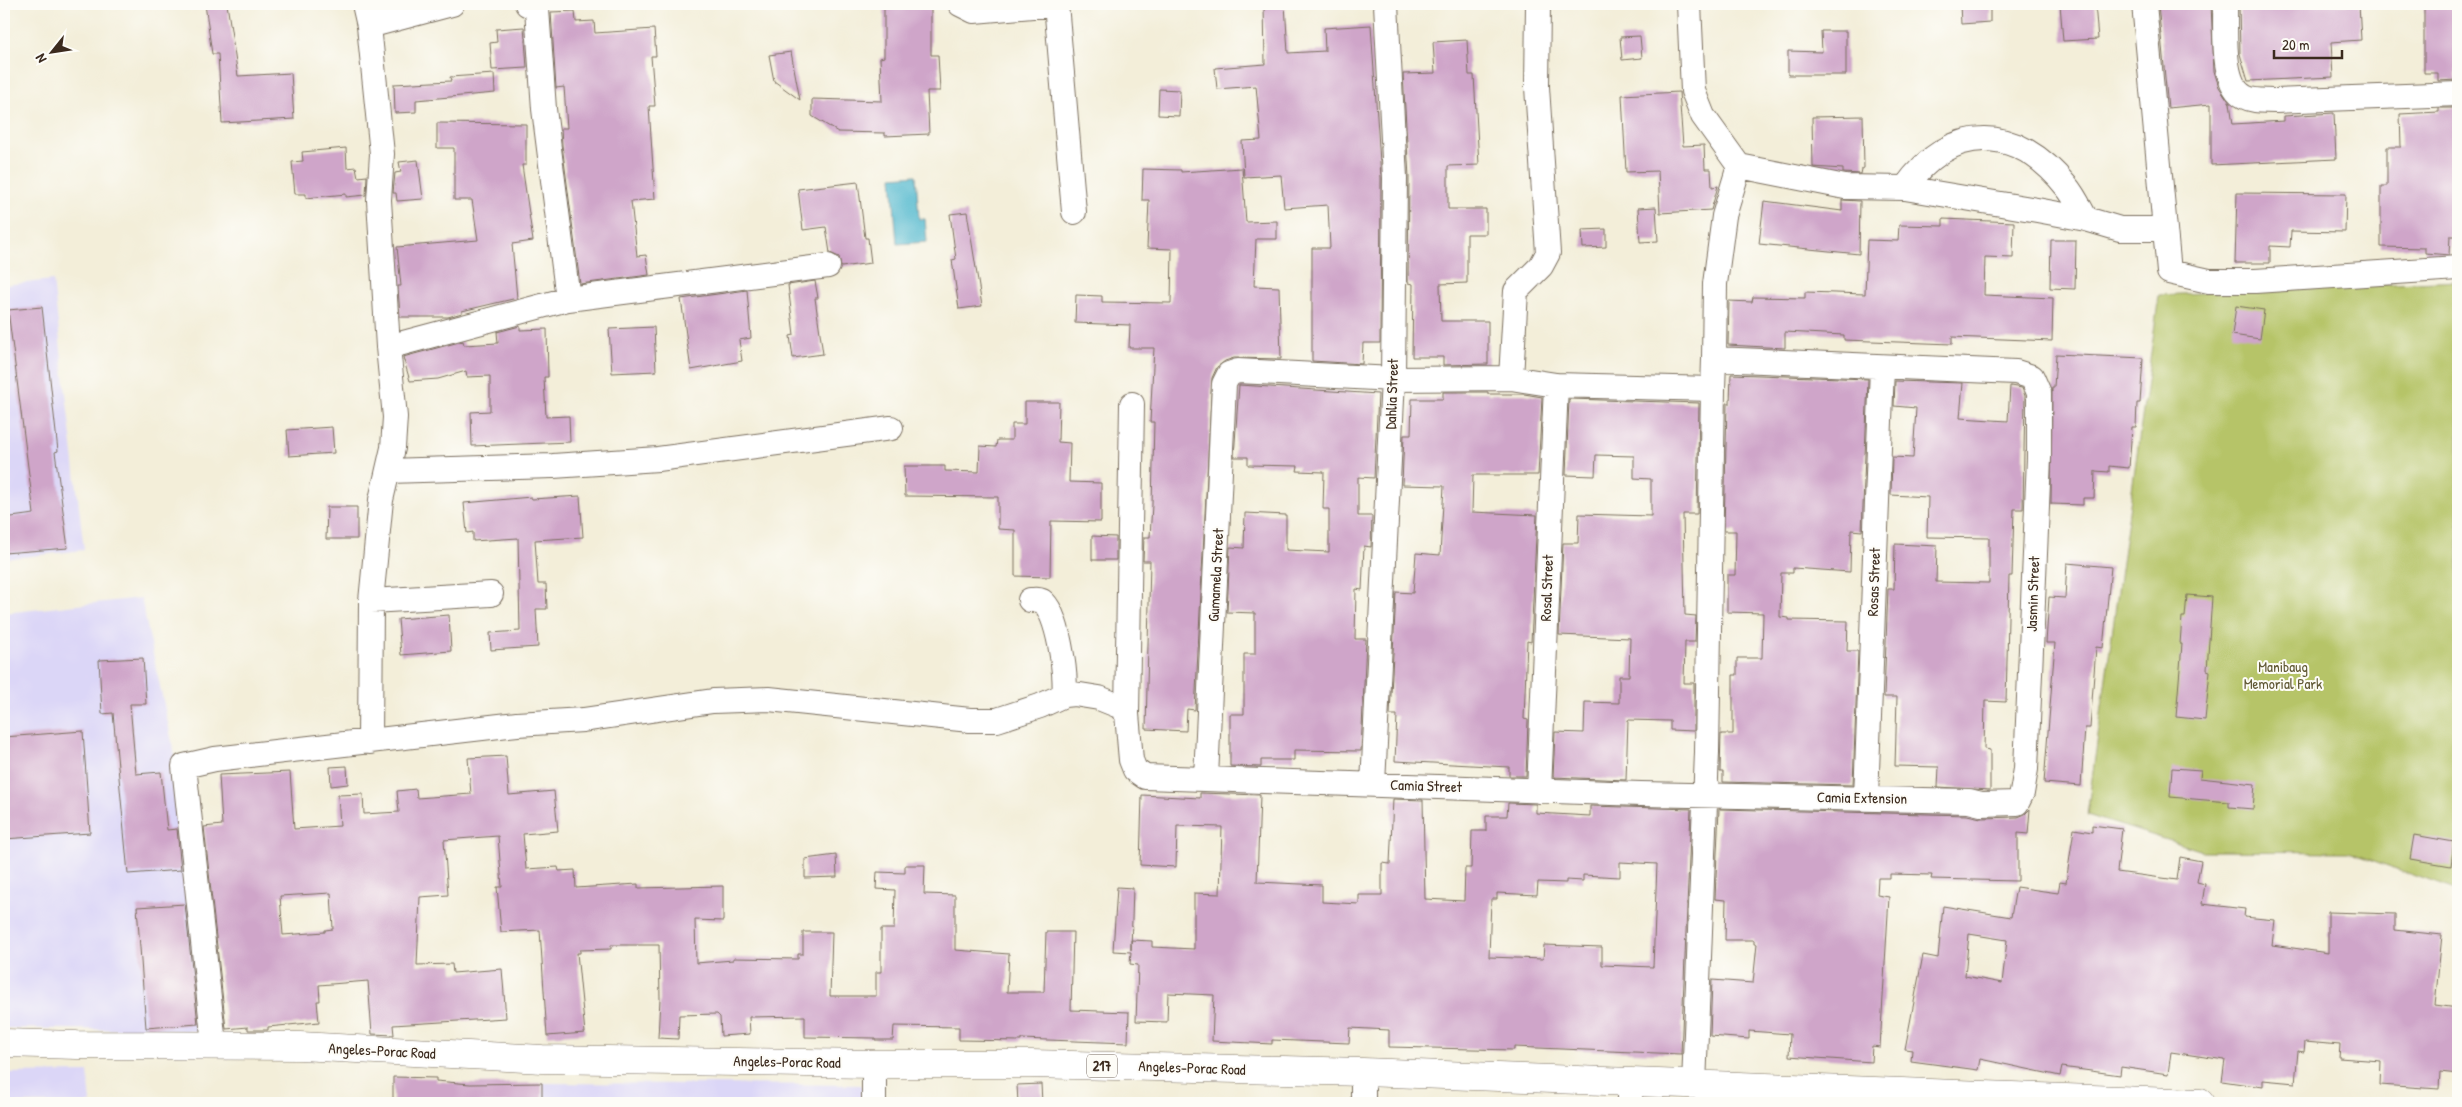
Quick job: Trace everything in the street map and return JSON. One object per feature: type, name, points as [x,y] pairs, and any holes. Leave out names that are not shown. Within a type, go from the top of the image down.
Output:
[{"type":"main road","name":"Angeles-Porac Road","points":[[4,1042],[77,1046],[214,1044],[300,1046],[542,1059],[874,1064],[1030,1064],[1363,1072],[1630,1093],[1694,1085],[2200,1103]]},
{"type":"street","points":[[370,742],[371,601],[381,500],[393,448],[395,417],[388,347],[379,200],[382,154],[367,15],[452,4]]},
{"type":"street","points":[[527,4],[537,9],[544,109],[568,299]]},
{"type":"street","points":[[960,4],[974,12],[1066,4]]},
{"type":"street","points":[[1056,4],[1074,212]]},
{"type":"street","name":"Dahlia Street","points":[[1373,784],[1393,379],[1395,178],[1386,4]]},
{"type":"street","points":[[1511,378],[1516,291],[1541,266],[1548,253],[1537,87],[1538,4]]},
{"type":"street","points":[[1689,4],[1692,91],[1703,116],[1739,166],[1845,188],[1904,188],[2086,219],[2120,229],[2164,229]]},
{"type":"street","points":[[2144,4],[2169,272],[2209,280],[2256,281],[2458,268]]},
{"type":"street","points":[[2225,4],[2229,78],[2236,91],[2251,100],[2276,101],[2458,94]]},
{"type":"street","points":[[1904,188],[1916,173],[1939,154],[1962,142],[1984,138],[2024,148],[2040,160],[2067,186],[2086,219]]},
{"type":"street","points":[[1694,1085],[1706,796],[1715,284],[1724,216],[1739,166]]},
{"type":"street","points":[[388,347],[568,299],[828,266]]},
{"type":"street","points":[[1714,359],[1882,367]]},
{"type":"street","name":"Jasmin Street","points":[[1882,367],[2016,372],[2032,377],[2039,393],[2039,458],[2026,769],[2022,793],[2017,803]]},
{"type":"street","name":"Rosas Street","points":[[1866,798],[1882,367]]},
{"type":"street","name":"Gumamela Street","points":[[1206,778],[1224,384],[1229,374],[1238,371],[1393,379]]},
{"type":"street","points":[[1393,379],[1511,378],[1556,385],[1713,389]]},
{"type":"street","name":"Rosal Street","points":[[1540,791],[1556,385]]},
{"type":"street","points":[[1127,714],[1132,404]]},
{"type":"street","points":[[388,471],[553,466],[658,459],[892,428]]},
{"type":"street","points":[[371,601],[491,594]]},
{"type":"street","points":[[1030,600],[1039,600],[1044,603],[1053,620],[1064,675],[1064,695]]},
{"type":"street","points":[[214,1044],[184,766],[215,759],[517,724],[583,720],[713,701],[769,699],[970,720],[997,720],[1040,706],[1064,695],[1074,694],[1100,698],[1119,706],[1127,714]]},
{"type":"street","name":"Camia Street","points":[[1127,714],[1130,760],[1135,770],[1145,777],[1706,796]]},
{"type":"street","name":"Camia Extension","points":[[1706,796],[1866,798],[1969,801],[1981,804],[2017,803]]},
{"type":"street","points":[[874,1064],[874,1103]]},
{"type":"street","points":[[1363,1072],[1363,1103]]},
{"type":"shaded area","points":[[53,280],[84,550],[4,559],[4,285]]},
{"type":"shaded area","points":[[141,598],[177,765],[202,1031],[4,1028],[4,613]]},
{"type":"shaded area","points":[[88,1072],[91,1103],[4,1103],[4,1073]]},
{"type":"shaded area","points":[[543,1083],[862,1085],[862,1103],[543,1103]]},
{"type":"green space","name":"Manibaug Memorial Park","points":[[2458,281],[2458,891],[2349,852],[2203,851],[2087,815],[2159,295]]},
{"type":"water","points":[[916,175],[919,219],[925,219],[927,242],[897,244],[892,177]]},
{"type":"building","points":[[205,4],[227,4],[238,76],[291,73],[294,119],[222,123],[218,54],[212,54]]},
{"type":"building","points":[[884,4],[931,4],[931,55],[938,55],[940,91],[927,91],[929,134],[885,136],[885,133],[838,132],[812,116],[812,99],[882,101],[880,58],[884,57]]},
{"type":"building","points":[[1264,4],[1285,4],[1288,53],[1325,51],[1324,28],[1371,25],[1381,178],[1380,343],[1363,343],[1362,364],[1312,361],[1312,248],[1330,248],[1328,205],[1284,208],[1281,175],[1244,177],[1242,141],[1261,140],[1256,86],[1217,89],[1215,68],[1265,64]]},
{"type":"building","points":[[1960,4],[1990,4],[1990,22],[1961,24]]},
{"type":"building","points":[[2060,4],[2095,4],[2098,39],[2063,41]]},
{"type":"building","points":[[2158,4],[2211,4],[2214,71],[2219,87],[2230,103],[2233,124],[2284,121],[2284,116],[2334,113],[2336,159],[2211,165],[2211,104],[2168,108]]},
{"type":"building","points":[[2239,4],[2359,4],[2361,40],[2331,42],[2333,77],[2248,81],[2240,54]]},
{"type":"building","points":[[2424,4],[2456,4],[2456,80],[2438,81],[2438,73],[2424,73]]},
{"type":"building","points":[[575,11],[576,22],[594,21],[595,33],[654,29],[656,56],[651,56],[655,106],[649,106],[655,199],[631,201],[637,256],[646,255],[649,275],[580,284],[562,145],[561,128],[567,128],[564,87],[556,88],[551,12]]},
{"type":"building","points":[[524,27],[527,68],[492,70],[490,43],[497,42],[496,29]]},
{"type":"building","points":[[1821,31],[1846,31],[1846,75],[1788,75],[1788,51],[1822,52]]},
{"type":"building","points":[[1640,36],[1642,58],[1622,60],[1620,37]]},
{"type":"building","points":[[1467,40],[1469,75],[1474,75],[1479,165],[1448,166],[1448,209],[1486,209],[1486,234],[1467,234],[1467,283],[1440,284],[1441,321],[1488,321],[1488,364],[1443,365],[1443,357],[1412,357],[1413,284],[1408,283],[1409,177],[1403,74],[1435,73],[1433,42]]},
{"type":"building","points":[[791,52],[800,100],[774,81],[769,55]]},
{"type":"building","points":[[494,74],[495,93],[416,100],[416,112],[395,113],[394,84],[451,81],[450,77]]},
{"type":"building","points":[[1159,89],[1180,90],[1179,116],[1158,115]]},
{"type":"building","points":[[1679,92],[1683,146],[1704,145],[1705,169],[1711,169],[1712,187],[1718,186],[1711,210],[1660,213],[1658,171],[1626,172],[1622,95]]},
{"type":"building","points":[[2439,108],[2458,108],[2458,236],[2450,236],[2449,255],[2425,253],[2425,248],[2381,247],[2381,186],[2387,186],[2387,147],[2401,147],[2400,114],[2439,112]]},
{"type":"building","points":[[1863,116],[1864,168],[1861,174],[1843,173],[1843,169],[1813,167],[1812,117]]},
{"type":"building","points":[[437,123],[526,124],[526,165],[522,165],[533,241],[512,244],[517,298],[462,311],[462,313],[448,317],[400,317],[398,286],[401,286],[397,247],[478,240],[472,200],[454,200],[454,148],[437,148]]},
{"type":"building","points":[[346,148],[347,168],[356,167],[358,177],[367,176],[366,195],[346,197],[346,194],[306,198],[306,194],[295,194],[292,162],[303,161],[302,152]]},
{"type":"building","points":[[418,160],[423,199],[397,201],[396,193],[393,193],[395,173],[401,172],[399,162]]},
{"type":"building","points":[[1242,168],[1246,222],[1277,221],[1277,239],[1256,239],[1254,286],[1279,287],[1281,359],[1234,358],[1225,361],[1217,367],[1212,378],[1195,710],[1187,709],[1186,731],[1146,729],[1150,561],[1143,561],[1144,537],[1150,537],[1152,505],[1154,422],[1150,422],[1154,348],[1129,348],[1130,325],[1075,323],[1076,295],[1102,296],[1102,302],[1171,303],[1172,249],[1147,248],[1149,200],[1142,200],[1143,169],[1181,170],[1181,172]]},
{"type":"building","points":[[858,182],[865,238],[868,238],[871,263],[841,267],[839,257],[830,253],[826,227],[803,230],[798,189]]},
{"type":"building","points":[[2237,193],[2346,194],[2345,232],[2291,231],[2290,247],[2270,246],[2270,263],[2235,263]]},
{"type":"building","points":[[1842,200],[1860,201],[1859,254],[1759,244],[1764,201],[1842,211]]},
{"type":"building","points":[[1656,207],[1658,241],[1640,242],[1638,208]]},
{"type":"building","points":[[967,212],[982,306],[959,309],[952,260],[956,259],[950,214]]},
{"type":"building","points":[[1943,219],[2014,222],[2013,258],[1985,257],[1984,295],[2053,298],[2052,341],[1952,337],[1952,344],[1844,340],[1844,335],[1785,332],[1785,348],[1728,345],[1729,301],[1752,302],[1753,297],[1805,298],[1805,292],[1865,294],[1867,240],[1898,241],[1899,225],[1943,226]]},
{"type":"building","points":[[1606,229],[1606,247],[1583,248],[1582,230]]},
{"type":"building","points":[[2051,240],[2076,240],[2075,289],[2050,288]]},
{"type":"building","points":[[815,281],[818,298],[815,298],[823,354],[793,358],[790,336],[794,335],[788,285]]},
{"type":"building","points":[[747,290],[751,338],[739,340],[742,361],[691,370],[681,299]]},
{"type":"building","points":[[2236,306],[2264,310],[2260,339],[2232,335]]},
{"type":"building","points":[[42,307],[58,451],[55,452],[68,548],[4,553],[4,518],[34,514],[8,310]]},
{"type":"building","points":[[520,326],[520,330],[547,329],[548,377],[544,377],[546,417],[569,416],[570,442],[472,446],[471,412],[490,411],[490,376],[467,377],[466,371],[438,379],[410,381],[403,357],[463,341],[464,345],[498,343],[497,332]]},
{"type":"building","points":[[654,327],[656,371],[612,373],[609,329]]},
{"type":"building","points":[[2056,354],[2143,358],[2140,403],[2137,403],[2136,427],[2132,427],[2129,468],[2109,466],[2109,472],[2095,471],[2094,498],[2083,498],[2083,505],[2051,504],[2052,388],[2054,388]]},
{"type":"building","points":[[1731,374],[1868,379],[1862,531],[1851,530],[1850,572],[1793,568],[1793,573],[1781,573],[1780,617],[1789,618],[1789,620],[1848,621],[1847,651],[1858,651],[1853,785],[1723,782],[1723,772],[1720,772],[1721,734],[1733,734],[1733,675],[1737,675],[1737,658],[1762,658],[1763,613],[1727,612],[1727,575],[1735,575],[1736,531],[1724,531],[1727,403],[1730,403]]},
{"type":"building","points":[[1895,381],[1963,383],[1960,418],[2008,421],[2010,386],[2022,388],[2025,396],[2023,509],[2014,509],[2012,576],[2009,576],[2006,702],[1985,701],[1984,749],[1990,750],[1990,790],[1938,787],[1939,767],[1895,766],[1897,697],[1884,697],[1888,589],[1894,589],[1895,544],[1937,546],[1936,582],[1989,583],[1989,538],[1927,537],[1928,497],[1891,495],[1892,457],[1913,458],[1916,408],[1894,406]]},
{"type":"building","points":[[1239,385],[1378,394],[1374,478],[1358,477],[1358,516],[1372,516],[1371,547],[1364,546],[1362,590],[1356,589],[1355,639],[1366,639],[1361,751],[1294,750],[1294,760],[1261,760],[1261,767],[1230,766],[1230,714],[1244,714],[1244,654],[1255,654],[1255,613],[1227,612],[1230,547],[1244,548],[1245,513],[1286,515],[1286,550],[1329,552],[1329,509],[1323,509],[1324,472],[1297,471],[1298,466],[1248,465],[1248,457],[1234,457]]},
{"type":"building","points":[[1443,392],[1488,392],[1488,394],[1524,394],[1542,397],[1538,475],[1473,475],[1472,512],[1537,515],[1531,642],[1527,641],[1524,719],[1528,720],[1526,776],[1509,776],[1509,767],[1395,761],[1397,715],[1390,715],[1396,592],[1413,593],[1416,553],[1440,555],[1444,486],[1402,485],[1404,435],[1411,435],[1412,399],[1443,399]]},
{"type":"building","points":[[1569,399],[1699,403],[1697,514],[1683,514],[1685,615],[1696,616],[1695,642],[1685,642],[1684,683],[1694,683],[1694,731],[1670,730],[1670,721],[1628,720],[1626,780],[1553,777],[1555,732],[1584,733],[1585,702],[1619,703],[1619,676],[1629,676],[1630,638],[1559,635],[1563,543],[1578,543],[1579,514],[1651,516],[1651,479],[1634,478],[1634,456],[1596,455],[1595,476],[1566,475]]},
{"type":"building","points":[[1025,402],[1059,402],[1058,442],[1070,443],[1069,482],[1101,483],[1101,522],[1051,521],[1050,577],[1015,576],[1015,530],[998,529],[998,497],[905,496],[904,466],[945,466],[945,471],[979,472],[980,446],[996,447],[997,440],[1012,440],[1012,424],[1025,424]]},
{"type":"building","points":[[332,427],[334,453],[289,456],[287,430]]},
{"type":"building","points":[[580,496],[583,537],[535,540],[538,584],[546,584],[547,609],[536,609],[538,647],[491,650],[490,633],[520,631],[518,538],[473,541],[473,532],[467,533],[464,503],[531,497],[532,499]]},
{"type":"building","points":[[327,507],[357,507],[357,539],[326,539]]},
{"type":"building","points":[[1092,536],[1116,537],[1116,560],[1092,560]]},
{"type":"building","points":[[2067,563],[2111,567],[2103,648],[2096,647],[2090,728],[2085,728],[2081,786],[2044,783],[2055,643],[2046,643],[2049,597],[2065,598]]},
{"type":"building","points":[[2187,595],[2212,597],[2207,670],[2210,671],[2205,720],[2176,717],[2182,644],[2180,644],[2182,617],[2185,617]]},
{"type":"building","points":[[449,615],[451,651],[401,655],[398,619]]},
{"type":"building","points":[[143,658],[146,704],[130,704],[136,774],[161,772],[167,830],[177,829],[181,870],[128,874],[113,713],[102,714],[99,660]]},
{"type":"building","points":[[83,731],[90,833],[4,839],[4,737]]},
{"type":"building","points":[[506,756],[509,795],[554,791],[558,831],[523,834],[526,869],[558,867],[559,871],[575,870],[576,888],[638,884],[638,888],[723,886],[723,921],[695,920],[696,963],[733,960],[733,958],[798,959],[798,954],[803,954],[803,932],[832,932],[830,996],[876,996],[876,972],[881,972],[881,929],[894,929],[895,890],[876,889],[877,872],[905,873],[905,865],[925,865],[924,894],[955,895],[955,950],[1009,954],[1007,992],[1044,992],[1046,932],[1073,932],[1071,1010],[1129,1012],[1128,1043],[1021,1039],[1021,1041],[959,1040],[959,1027],[894,1026],[893,1040],[805,1037],[805,1016],[749,1017],[750,1034],[721,1036],[720,1017],[717,1014],[679,1015],[678,1039],[658,1038],[660,999],[659,945],[611,945],[611,949],[580,950],[580,953],[577,953],[585,1033],[547,1036],[540,930],[501,932],[497,887],[502,887],[498,836],[444,840],[448,895],[420,897],[417,965],[452,964],[453,973],[502,969],[506,1018],[393,1025],[394,1035],[372,1034],[368,981],[319,985],[320,1001],[317,1001],[319,1022],[268,1027],[268,1030],[248,1030],[248,1027],[226,1029],[204,827],[222,825],[219,775],[290,772],[294,829],[340,826],[338,795],[363,794],[364,814],[399,812],[397,791],[416,789],[417,798],[471,794],[468,758]],"holes":[[[331,893],[333,929],[325,930],[325,932],[283,935],[280,896]]]},
{"type":"building","points":[[347,766],[348,784],[331,786],[330,767]]},
{"type":"building","points":[[2172,768],[2201,770],[2200,778],[2255,784],[2253,809],[2229,807],[2229,802],[2170,797]]},
{"type":"building","points":[[1200,793],[1260,795],[1257,882],[1322,885],[1322,902],[1359,904],[1359,895],[1382,895],[1382,863],[1390,864],[1393,799],[1423,800],[1425,899],[1464,901],[1465,868],[1471,868],[1472,831],[1486,831],[1486,816],[1507,816],[1508,803],[1536,804],[1536,813],[1590,816],[1590,806],[1691,809],[1681,1054],[1514,1047],[1514,1050],[1389,1047],[1389,1030],[1350,1028],[1349,1043],[1272,1040],[1272,1044],[1212,1041],[1214,995],[1168,993],[1167,1022],[1136,1021],[1138,965],[1130,964],[1131,952],[1113,951],[1117,887],[1133,888],[1131,940],[1152,941],[1152,947],[1194,949],[1194,893],[1220,894],[1222,827],[1177,826],[1176,867],[1140,865],[1142,795],[1200,798]],"holes":[[[1620,862],[1657,864],[1653,967],[1602,965],[1602,947],[1544,945],[1543,959],[1489,957],[1491,899],[1497,899],[1497,893],[1537,895],[1538,882],[1566,883],[1566,880],[1583,881],[1583,875],[1620,877]]]},
{"type":"building","points":[[1719,809],[1967,815],[1981,818],[2018,817],[2030,809],[2028,834],[2018,833],[2018,881],[1931,879],[1932,875],[1890,874],[1890,878],[1878,878],[1877,895],[1889,897],[1880,1047],[1872,1046],[1871,1062],[1789,1056],[1790,1034],[1749,1031],[1749,1039],[1710,1036],[1712,980],[1753,983],[1757,944],[1754,944],[1754,940],[1725,940],[1726,900],[1715,899]]},
{"type":"building","points":[[2092,825],[2122,829],[2117,872],[2177,880],[2180,857],[2201,861],[2197,882],[2205,884],[2202,904],[2245,909],[2244,917],[2275,920],[2272,945],[2328,953],[2328,912],[2395,914],[2395,930],[2442,935],[2435,1005],[2458,1008],[2458,1074],[2440,1072],[2439,1089],[2380,1085],[2381,1061],[2339,1058],[2340,1045],[2305,1042],[2304,1052],[2298,1051],[2295,1083],[2263,1080],[2263,1087],[2222,1081],[2225,1060],[2171,1052],[2168,1074],[2121,1067],[2120,1075],[2062,1067],[2060,1076],[1980,1059],[1978,1070],[1911,1061],[1912,1050],[1905,1049],[1923,955],[1938,958],[1943,906],[2011,917],[2016,887],[2058,893],[2060,882],[2066,883],[2074,829],[2092,832]],"holes":[[[1969,934],[2007,940],[2002,983],[1965,976]]]},
{"type":"building","points":[[2414,835],[2454,842],[2451,866],[2410,859]]},
{"type":"building","points":[[836,855],[837,877],[805,878],[805,859]]},
{"type":"building","points":[[185,904],[198,1024],[146,1028],[137,907]]},
{"type":"building","points":[[393,1077],[436,1078],[436,1081],[470,1084],[542,1083],[542,1103],[393,1103]]},
{"type":"building","points":[[1041,1084],[1042,1103],[1018,1103],[1017,1085]]}]
